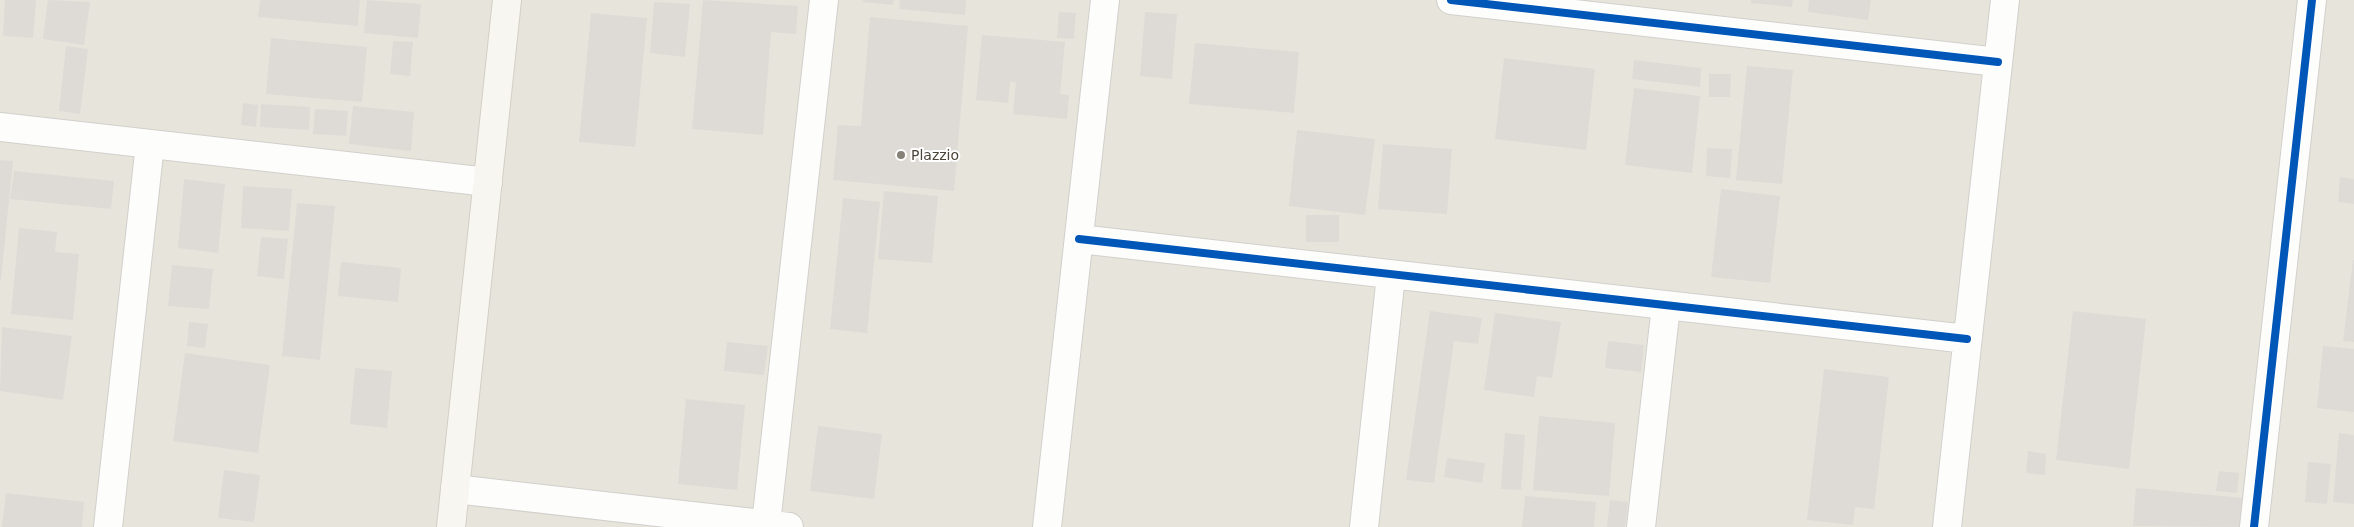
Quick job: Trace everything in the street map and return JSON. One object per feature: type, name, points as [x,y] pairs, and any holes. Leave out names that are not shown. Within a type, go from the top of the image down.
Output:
[{"type":"main road","points":[[451,527],[507,0]]},
{"type":"street","points":[[455,489],[778,526],[824,0]]},
{"type":"street","points":[[1048,527],[1105,0]]},
{"type":"street","points":[[1451,0],[1998,62]]},
{"type":"street","points":[[1947,527],[2005,0]]},
{"type":"street","points":[[2254,527],[2312,0]]},
{"type":"street","points":[[0,127],[488,182]]},
{"type":"street","points":[[108,527],[150,144]]},
{"type":"street","points":[[1079,239],[1968,340]]},
{"type":"street","points":[[1364,527],[1391,275]]},
{"type":"street","points":[[1642,527],[1666,306]]},
{"type":"shaded area","points":[[0,0],[2354,0],[2354,527],[0,527]]},
{"type":"building","points":[[5,0],[36,0],[33,38],[3,36]]},
{"type":"building","points":[[48,0],[90,2],[84,45],[43,39]]},
{"type":"building","points":[[260,0],[360,0],[358,26],[258,17]]},
{"type":"building","points":[[367,0],[421,4],[418,38],[364,33]]},
{"type":"building","points":[[703,0],[798,6],[796,34],[771,32],[763,135],[692,129]]},
{"type":"building","points":[[863,0],[894,0],[893,5],[863,2]]},
{"type":"building","points":[[900,0],[966,0],[965,15],[899,9]]},
{"type":"building","points":[[1751,0],[1793,0],[1792,7],[1751,3]]},
{"type":"building","points":[[1809,0],[1871,0],[1868,20],[1808,12]]},
{"type":"building","points":[[654,2],[690,4],[685,57],[650,53]]},
{"type":"building","points":[[1059,12],[1076,13],[1074,39],[1057,38]]},
{"type":"building","points":[[1145,12],[1177,14],[1172,79],[1140,76]]},
{"type":"building","points":[[591,13],[647,18],[635,147],[579,142]]},
{"type":"building","points":[[870,17],[968,26],[954,191],[833,180],[838,125],[861,126]]},
{"type":"building","points":[[982,35],[1065,42],[1060,94],[1069,95],[1067,119],[1013,114],[1016,82],[1010,82],[1008,103],[976,100]]},
{"type":"building","points":[[271,38],[367,47],[362,102],[266,94]]},
{"type":"building","points":[[393,41],[413,42],[410,76],[390,74]]},
{"type":"building","points":[[1195,43],[1299,52],[1294,113],[1189,104]]},
{"type":"building","points":[[66,46],[88,49],[80,114],[59,111]]},
{"type":"building","points":[[1504,58],[1595,69],[1586,150],[1495,139]]},
{"type":"building","points":[[1634,60],[1701,68],[1700,87],[1632,79]]},
{"type":"building","points":[[1747,66],[1793,70],[1782,184],[1736,180]]},
{"type":"building","points":[[1709,74],[1731,74],[1730,97],[1709,97]]},
{"type":"building","points":[[1634,88],[1700,96],[1692,173],[1625,165]]},
{"type":"building","points":[[243,103],[258,105],[256,127],[241,125]]},
{"type":"building","points":[[261,104],[310,107],[309,130],[260,127]]},
{"type":"building","points":[[353,106],[414,112],[411,151],[349,144]]},
{"type":"building","points":[[315,109],[348,111],[346,136],[313,134]]},
{"type":"building","points":[[1297,130],[1375,139],[1365,215],[1289,206]]},
{"type":"building","points":[[1383,144],[1452,149],[1447,214],[1378,209]]},
{"type":"building","points":[[1707,148],[1732,149],[1730,178],[1706,176]]},
{"type":"building","points":[[0,160],[13,161],[1,280],[0,280]]},
{"type":"building","points":[[14,171],[114,181],[111,209],[10,199]]},
{"type":"building","points":[[2340,177],[2354,179],[2354,204],[2338,202]]},
{"type":"building","points":[[184,179],[225,184],[218,253],[178,248]]},
{"type":"building","points":[[243,186],[292,189],[289,231],[241,228]]},
{"type":"building","points":[[1721,189],[1780,196],[1770,283],[1711,277]]},
{"type":"building","points":[[884,191],[938,196],[932,263],[878,259]]},
{"type":"building","points":[[843,198],[880,202],[867,333],[830,329]]},
{"type":"building","points":[[297,203],[335,206],[320,360],[282,356]]},
{"type":"building","points":[[1306,215],[1339,215],[1339,242],[1306,242]]},
{"type":"building","points":[[19,228],[57,232],[55,252],[79,254],[73,320],[11,314]]},
{"type":"building","points":[[261,237],[288,239],[284,279],[257,276]]},
{"type":"building","points":[[2354,260],[2354,342],[2343,341]]},
{"type":"building","points":[[341,262],[401,268],[398,302],[338,296]]},
{"type":"building","points":[[172,265],[213,269],[209,309],[168,306]]},
{"type":"building","points":[[1430,311],[1482,318],[1478,344],[1454,341],[1434,483],[1406,480]]},
{"type":"building","points":[[2073,311],[2146,319],[2129,469],[2056,460]]},
{"type":"building","points":[[1495,313],[1561,322],[1552,378],[1537,376],[1534,397],[1484,390]]},
{"type":"building","points":[[189,322],[208,324],[205,348],[187,346]]},
{"type":"building","points":[[2,327],[72,336],[63,400],[0,391]]},
{"type":"building","points":[[1608,341],[1644,345],[1641,372],[1605,368]]},
{"type":"building","points":[[727,342],[768,346],[764,375],[724,371]]},
{"type":"building","points":[[2323,346],[2354,349],[2354,412],[2317,408]]},
{"type":"building","points":[[185,353],[270,365],[258,453],[173,441]]},
{"type":"building","points":[[355,368],[392,371],[387,428],[350,424]]},
{"type":"building","points":[[1824,369],[1889,377],[1874,509],[1855,507],[1853,525],[1807,520]]},
{"type":"building","points":[[686,399],[745,405],[737,490],[678,484]]},
{"type":"building","points":[[1539,416],[1615,423],[1609,496],[1533,490]]},
{"type":"building","points":[[818,426],[882,434],[874,499],[810,491]]},
{"type":"building","points":[[1505,433],[1525,435],[1521,490],[1501,489]]},
{"type":"building","points":[[2339,433],[2354,435],[2354,504],[2333,502]]},
{"type":"building","points":[[2028,451],[2046,454],[2045,475],[2026,473]]},
{"type":"building","points":[[1447,458],[1485,463],[1482,483],[1444,477]]},
{"type":"building","points":[[2308,462],[2331,464],[2327,504],[2305,502]]},
{"type":"building","points":[[224,470],[260,475],[254,522],[218,518]]},
{"type":"building","points":[[2219,471],[2239,473],[2237,493],[2216,491]]},
{"type":"building","points":[[2136,488],[2243,498],[2241,527],[2133,526]]},
{"type":"building","points":[[6,493],[84,502],[82,527],[2,527]]},
{"type":"building","points":[[1525,496],[1596,502],[1594,527],[1522,527]]},
{"type":"building","points":[[1610,500],[1628,502],[1625,527],[1607,527]]},
{"type":"cycle path","points":[[1451,0],[1998,62]]},
{"type":"cycle path","points":[[2254,527],[2312,0]]},
{"type":"cycle path","points":[[1079,239],[1967,339]]},
{"type":"place","name":"Plazzio","points":[[901,155]]}]
